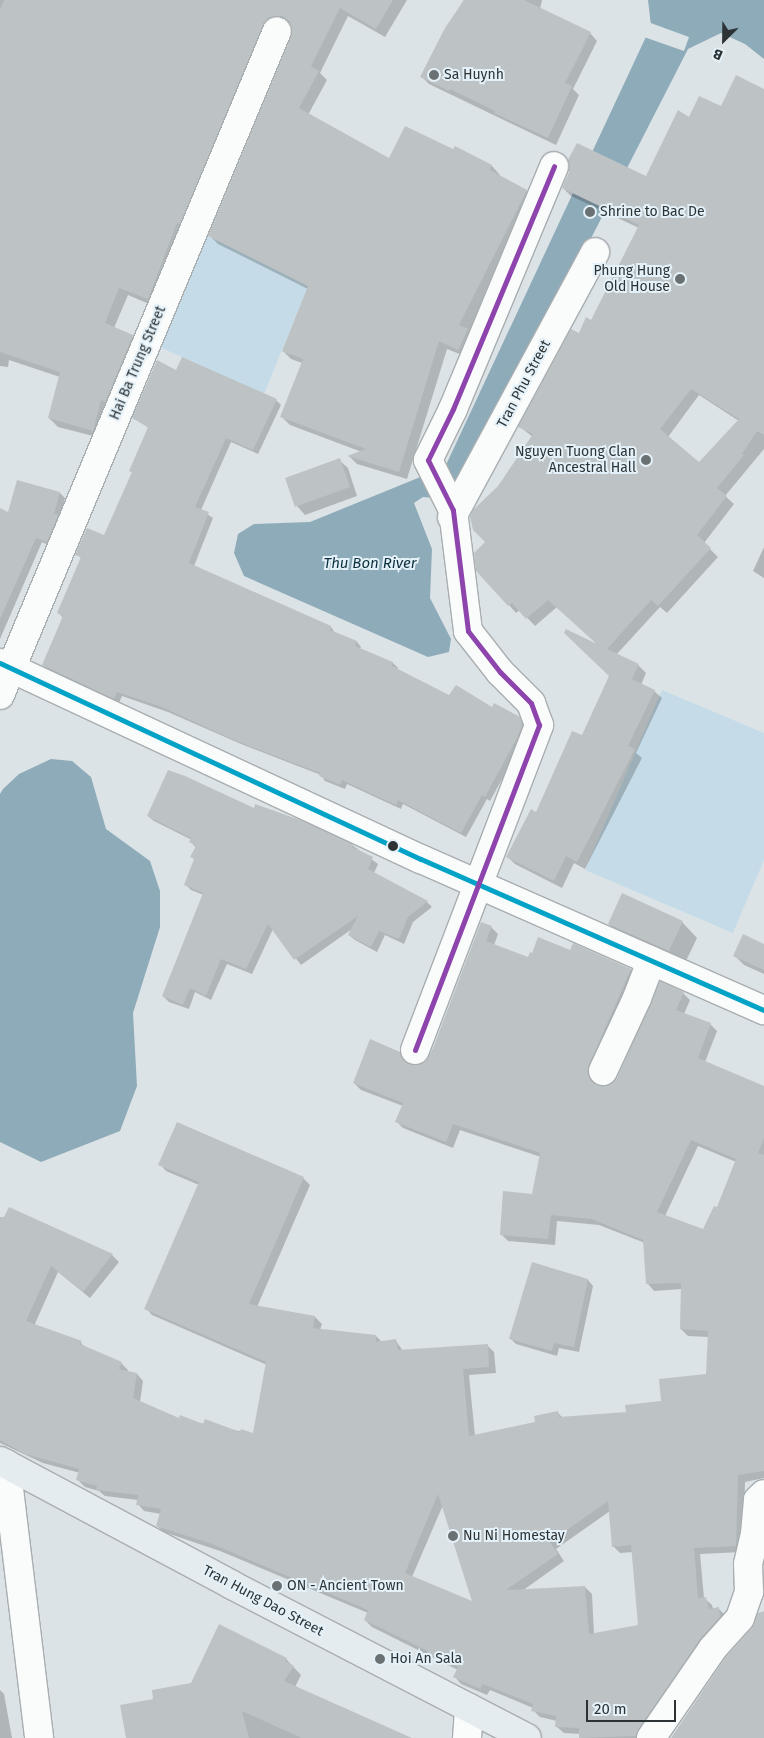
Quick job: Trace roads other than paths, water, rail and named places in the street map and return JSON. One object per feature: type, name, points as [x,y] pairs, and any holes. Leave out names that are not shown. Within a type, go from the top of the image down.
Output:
[{"type":"main road","name":"Tran Hung Dao Street","points":[[3,1462],[527,1738]]},
{"type":"street","name":"Hai Ba Trung Street","points":[[0,695],[6,665],[277,31]]},
{"type":"street","points":[[415,1050],[539,725],[531,703],[500,672],[468,631],[453,514],[428,460],[453,409],[554,166]]},
{"type":"street","name":"Tran Phu Street","points":[[453,514],[595,252]]},
{"type":"street","points":[[6,665],[478,883],[764,1010]]},
{"type":"street","points":[[603,1070],[651,961]]},
{"type":"street","points":[[3,1462],[38,1738]]},
{"type":"street","points":[[652,1738],[713,1648],[740,1618],[749,1592],[748,1564],[755,1534],[758,1500],[764,1494]]},
{"type":"street","points":[[467,1738],[469,1708]]},
{"type":"water","name":"Thu Bon River","points":[[648,0],[764,0],[764,59],[745,44],[721,33],[688,49],[457,500],[423,497],[414,503],[432,549],[430,598],[451,639],[449,652],[428,657],[244,576],[234,553],[238,534],[254,524],[310,522],[445,467],[651,26]]},
{"type":"water","points":[[51,759],[72,761],[91,777],[106,829],[150,861],[160,891],[160,927],[133,1013],[137,1086],[120,1131],[41,1162],[0,1142],[0,794],[19,774]]},
{"type":"place","name":"Sa Huynh","points":[[434,75]]},
{"type":"place","name":"Shrine to Bac De","points":[[590,212]]},
{"type":"place","name":"Phung Hung Old House","points":[[680,279]]},
{"type":"place","name":"Nguyen Tuong Clan Ancestral Hall","points":[[646,460]]},
{"type":"place","name":"Nu Ni Homestay","points":[[453,1536]]},
{"type":"place","name":"ON - Ancient Town","points":[[277,1586]]},
{"type":"place","name":"Hoi An Sala","points":[[380,1659]]}]
